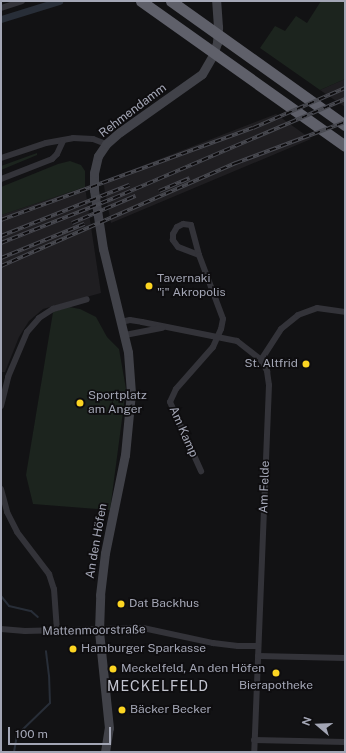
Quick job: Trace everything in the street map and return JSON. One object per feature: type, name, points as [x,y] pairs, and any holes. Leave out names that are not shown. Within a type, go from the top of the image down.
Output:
[{"type":"highway","points":[[142,1],[345,146]]},
{"type":"highway","points":[[171,1],[345,125]]},
{"type":"street","points":[[1,8],[22,1]]},
{"type":"street","name":"Rehmendamm","points":[[125,334],[106,268],[100,230],[94,190],[94,173],[98,156],[106,144],[120,132],[202,74],[213,55],[217,43],[218,27],[216,1]]},
{"type":"street","points":[[1,158],[46,143],[81,138],[93,139],[106,144]]},
{"type":"street","points":[[1,179],[52,158],[57,154],[63,141]]},
{"type":"street","points":[[199,255],[178,247],[173,240],[173,234],[176,227],[183,224],[191,225],[199,255],[223,319],[218,336]]},
{"type":"street","points":[[1,406],[8,377],[27,332],[39,318],[53,309],[87,298]]},
{"type":"street","points":[[121,322],[130,320],[218,336],[237,341],[261,360],[281,329],[298,315],[317,308],[345,312]]},
{"type":"street","points":[[125,334],[167,327]]},
{"type":"street","name":"An den Höfen","points":[[105,752],[109,728],[99,631],[100,595],[105,553],[125,455],[131,414],[131,372],[125,334]]},
{"type":"street","name":"Am Kamp","points":[[202,471],[170,402],[176,389],[213,347],[218,336]]},
{"type":"street","name":"Am Felde","points":[[254,752],[269,385],[267,371],[261,360]]},
{"type":"street","points":[[1,489],[7,512],[17,532],[49,574],[54,588],[58,631]]},
{"type":"street","name":"Mattenmoorstraße","points":[[1,629],[24,632],[99,631],[144,628],[213,643],[238,646],[258,646]]},
{"type":"street","points":[[258,656],[345,658]]},
{"type":"street","points":[[254,740],[345,742]]},
{"type":"shaded area","points":[[321,1],[345,1],[345,79],[320,90],[260,48],[275,26],[285,31],[296,16],[307,23]]},
{"type":"shaded area","points":[[345,79],[345,107],[320,90]]},
{"type":"shaded area","points":[[276,114],[311,139],[111,223],[103,181]]},
{"type":"shaded area","points":[[37,153],[37,155],[1,170],[1,166]]},
{"type":"shaded area","points":[[70,161],[81,165],[85,171],[85,187],[1,215],[1,187],[58,164]]},
{"type":"shaded area","points":[[85,187],[101,293],[43,309],[29,321],[19,337],[5,372],[1,372],[1,215]]},
{"type":"shaded area","name":"Sportplatz am Anger","points":[[69,307],[80,309],[96,317],[107,337],[119,349],[126,389],[110,510],[33,504],[26,475],[53,312]]},
{"type":"waterway","points":[[1,19],[59,1]]},
{"type":"waterway","points":[[1,596],[9,606],[31,611],[38,617]]},
{"type":"waterway","points":[[14,752],[17,735],[50,703],[46,651]]},
{"type":"railway","points":[[1,220],[253,128],[345,88]]},
{"type":"railway","points":[[1,243],[114,198],[345,99]]},
{"type":"railway","points":[[1,266],[236,163],[345,122]]},
{"type":"railway","points":[[159,191],[189,178]]},
{"type":"railway","points":[[1,236],[129,185]]},
{"type":"railway","points":[[72,223],[135,196]]},
{"type":"railway","points":[[1,258],[84,224]]},
{"type":"place","name":"Tavernaki \"i\" Akropolis","points":[[149,286]]},
{"type":"place","name":"St. Altfrid","points":[[306,364]]},
{"type":"place","name":"Sportplatz am Anger","points":[[80,403]]},
{"type":"place","name":"Dat Backhus","points":[[121,604]]},
{"type":"place","name":"Hamburger Sparkasse","points":[[73,649]]},
{"type":"place","name":"Meckelfeld, An den Höfen","points":[[113,669]]},
{"type":"place","name":"Bierapotheke","points":[[276,673]]},
{"type":"place","name":"Bäcker Becker","points":[[122,710]]},
{"type":"district","name":"MECKELFELD","points":[[158,686]]}]
